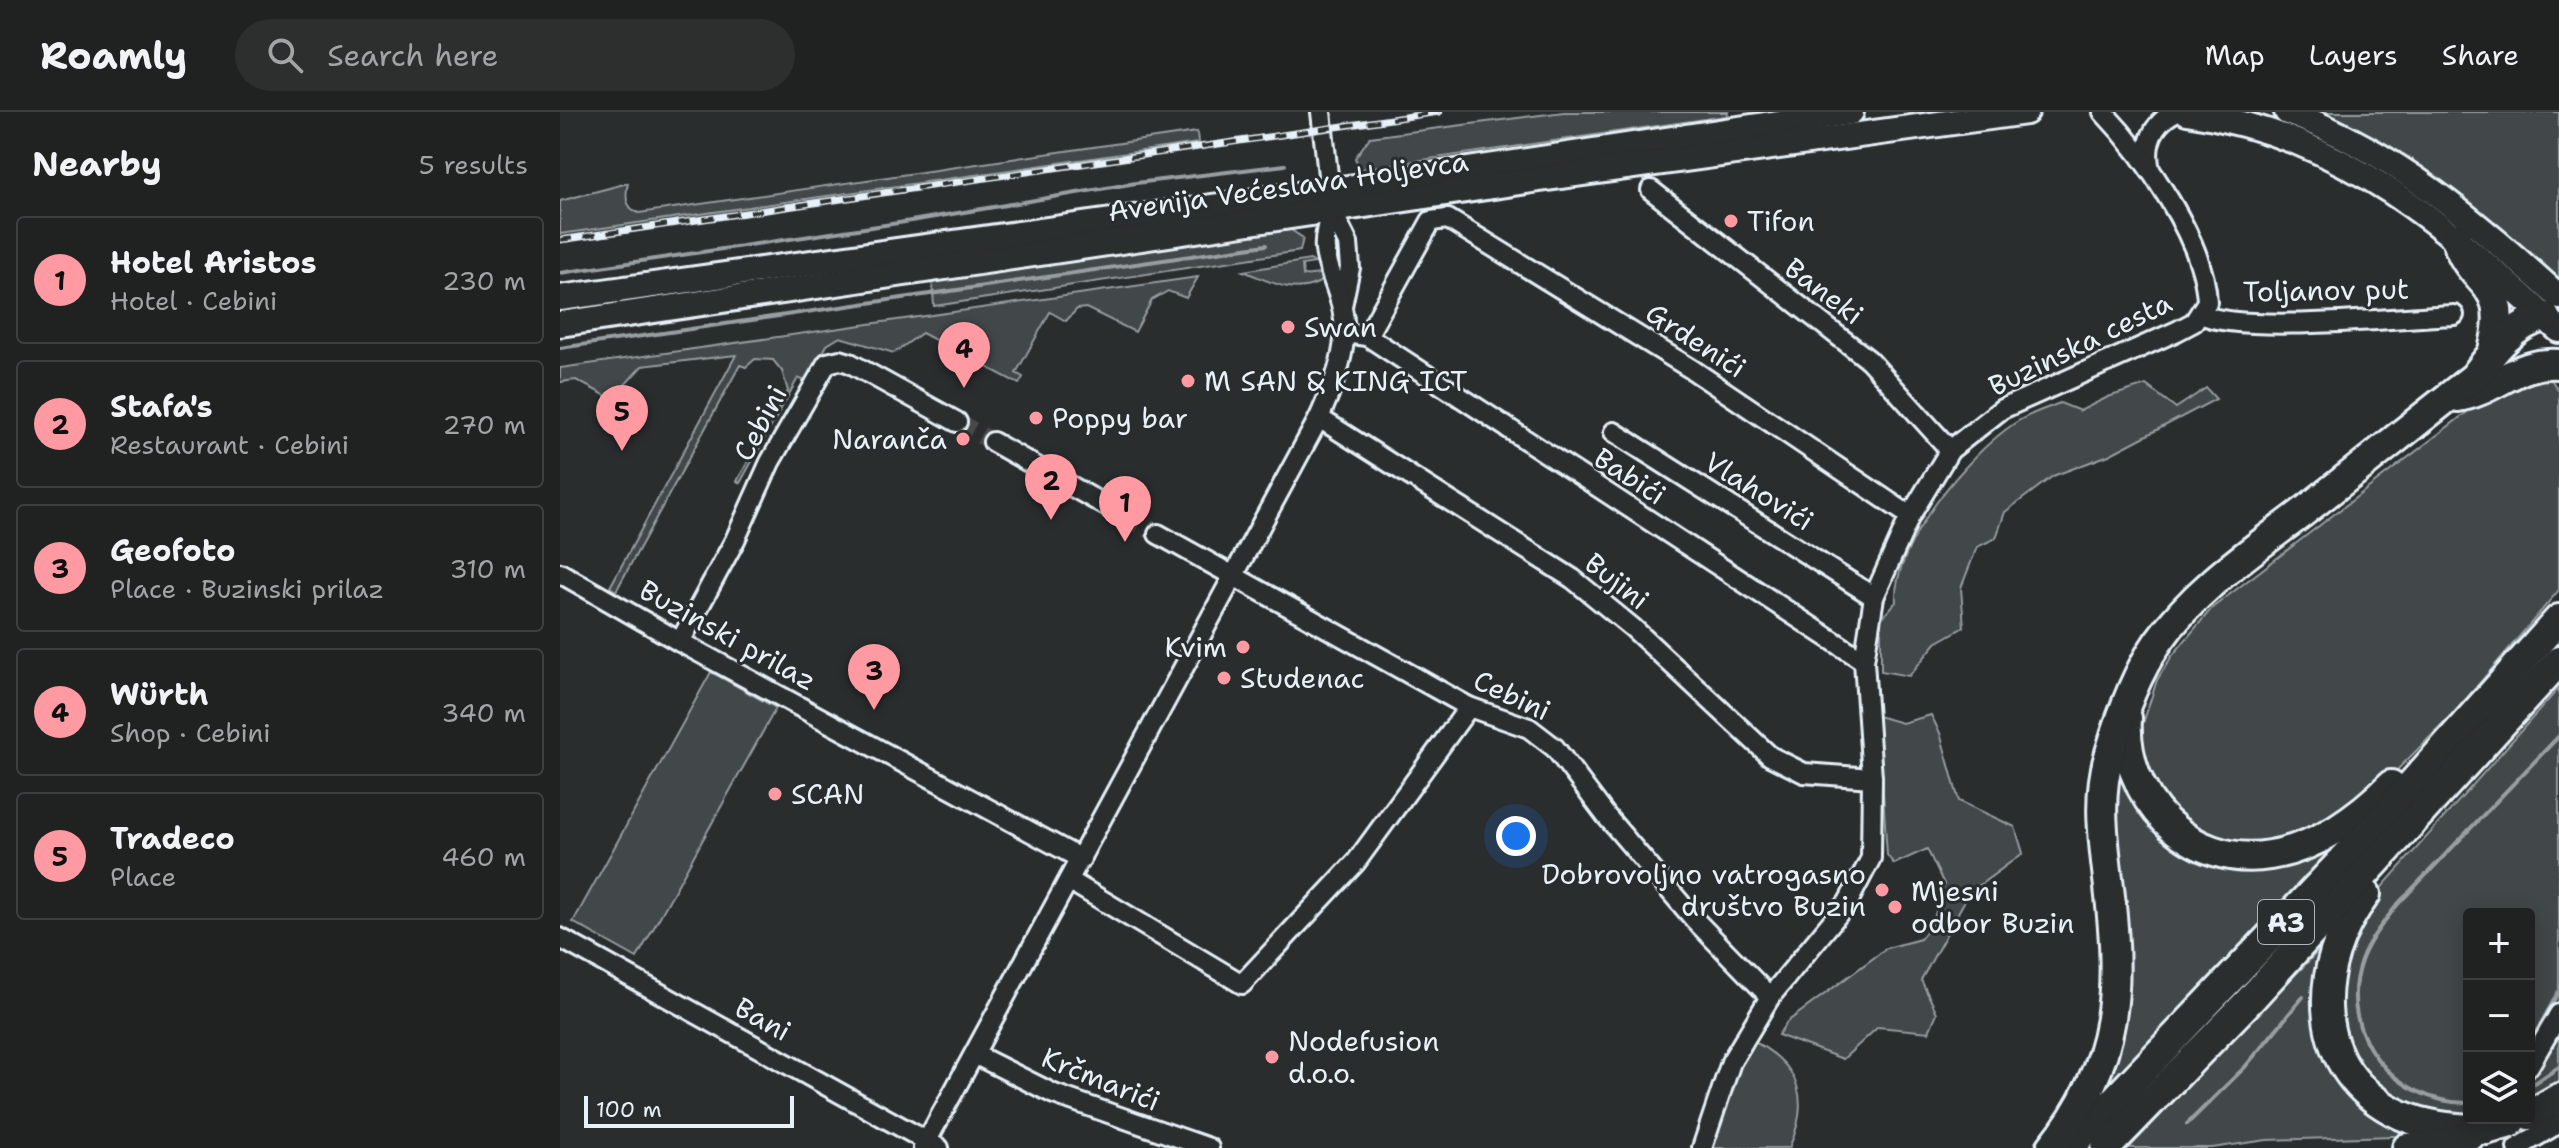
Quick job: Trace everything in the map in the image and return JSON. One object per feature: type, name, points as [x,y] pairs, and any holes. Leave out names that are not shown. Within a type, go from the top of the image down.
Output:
[{"type":"highway","points":[[2456,238],[2466,262],[2494,296],[2498,330],[2492,354]]},
{"type":"highway","points":[[2474,377],[2492,354],[2520,328],[2556,312]]},
{"type":"highway","points":[[2051,1148],[2090,1090],[2113,1019],[2115,942],[2102,812],[2109,755],[2129,701],[2158,642],[2205,590],[2474,377],[2497,366],[2526,345],[2556,312]]},
{"type":"highway","points":[[2446,399],[2476,393],[2517,370],[2559,364]]},
{"type":"highway","name":"A3","points":[[2069,1148],[2232,979],[2497,691],[2559,619]]},
{"type":"highway","name":"A3","points":[[2106,1148],[2249,1001],[2559,661]]},
{"type":"highway","points":[[2129,701],[2126,723],[2131,758],[2139,784],[2154,810],[2195,844],[2226,854],[2257,856],[2286,852],[2311,842],[2361,812],[2466,709],[2497,691]]},
{"type":"highway","points":[[2491,739],[2478,768],[2350,916],[2330,962],[2325,1006],[2335,1047],[2344,1063],[2380,1103],[2420,1122],[2507,1129]]},
{"type":"highway","points":[[2407,1148],[2449,1143],[2507,1129],[2559,1098]]},
{"type":"main road","name":"Avenija Većeslava Holjevca","points":[[560,324],[1331,200],[1851,112]]},
{"type":"main road","name":"Avenija Većeslava Holjevca","points":[[560,298],[2026,112]]},
{"type":"main road","points":[[2187,112],[2257,127],[2326,152],[2389,188],[2556,312]]},
{"type":"main road","points":[[2287,112],[2363,144],[2403,168],[2477,223],[2556,312]]},
{"type":"street","points":[[930,1146],[1319,418],[1337,371],[1344,333],[1342,306],[1350,268],[1348,243],[1331,200],[1321,112]]},
{"type":"street","name":"Buzinska cesta","points":[[1702,1148],[1731,1062],[1770,997],[1848,902],[1871,858],[1872,778],[1864,661],[1874,597],[1910,516],[1950,450],[2002,409],[2138,351],[2194,322],[2207,302],[2202,270],[2185,228],[2152,176],[2103,112]]},
{"type":"street","points":[[2152,176],[2147,149],[2150,137],[2155,126],[2175,112]]},
{"type":"street","name":"Baneki","points":[[1651,190],[1869,360],[1950,450]]},
{"type":"street","name":"Grdenići","points":[[1367,336],[1426,227],[1436,218],[1448,219],[1693,370],[1910,516]]},
{"type":"street","name":"Toljanov put","points":[[2201,314],[2212,320],[2263,323],[2454,315]]},
{"type":"street","points":[[1344,333],[1367,336]]},
{"type":"street","name":"Babići","points":[[1367,336],[1864,661]]},
{"type":"street","name":"Cebini","points":[[680,642],[735,540],[770,462],[827,363],[840,360],[850,363],[957,422]]},
{"type":"street","name":"Bujini","points":[[1319,418],[1573,579],[1633,628],[1770,756],[1804,773],[1872,778]]},
{"type":"street","name":"Vlahovići","points":[[1614,432],[1874,597]]},
{"type":"street","points":[[993,442],[1124,516]]},
{"type":"street","name":"Cebini","points":[[1158,534],[1469,707],[1529,728],[1555,748],[1607,817],[1684,907],[1770,997]]},
{"type":"street","name":"Buzinski prilaz","points":[[560,573],[680,642],[1081,859]]},
{"type":"street","points":[[1070,881],[1242,984],[1356,862],[1469,707]]},
{"type":"street","name":"Bani","points":[[560,938],[930,1146]]},
{"type":"street","points":[[2535,1056],[2559,1014]]},
{"type":"street","name":"Krčmarići","points":[[976,1055],[1054,1094],[1209,1148]]},
{"type":"street","points":[[2507,1129],[2559,1123]]},
{"type":"shaded area","points":[[1564,112],[1728,112],[1726,116],[1360,169],[1355,158],[1370,137]]},
{"type":"shaded area","points":[[2310,112],[2559,112],[2559,287]]},
{"type":"shaded area","points":[[1197,132],[1198,143],[560,234],[560,201],[628,183],[627,201],[639,213]]},
{"type":"shaded area","points":[[1288,228],[1303,238],[1300,251],[934,306],[932,278]]},
{"type":"shaded area","points":[[1310,260],[1315,263],[1302,265],[1303,276],[1321,274],[1320,282],[1300,288],[1281,286],[1243,271]]},
{"type":"shaded area","points":[[1198,277],[1186,298],[1168,291],[1152,300],[1135,332],[1086,308],[1077,309],[1066,321],[1050,312],[1016,373],[1023,377],[1019,384],[922,333],[894,353],[840,337],[827,345],[807,382],[798,378],[740,483],[737,481],[788,391],[782,371],[773,360],[755,359],[746,367],[740,365],[616,591],[610,587],[736,355],[642,366],[612,399],[576,380],[560,382],[560,368]]},
{"type":"shaded area","points":[[2545,371],[2559,391],[2559,590],[2455,712],[2388,779],[2295,843],[2223,849],[2157,802],[2139,736],[2157,680],[2172,656],[2212,608],[2505,383]]},
{"type":"shaded area","points":[[2146,385],[2176,408],[2206,388],[2216,399],[2109,455],[2053,476],[2005,512],[1996,538],[1977,547],[1961,588],[1964,627],[1936,643],[1909,676],[1881,671],[1881,619],[1896,602],[1898,579],[1906,554],[1936,503],[1976,456],[1996,437],[2025,417],[2060,403],[2080,411],[2108,397]]},
{"type":"shaded area","points":[[711,672],[776,708],[637,958],[573,922]]},
{"type":"shaded area","points":[[2559,688],[2559,1001],[2535,1043],[2535,908],[2463,908],[2463,1119],[2446,1122],[2361,1080],[2332,1006],[2351,928],[2366,905]]},
{"type":"shaded area","points":[[1931,715],[1940,733],[1959,801],[2015,827],[2023,853],[1969,893],[1921,980],[1937,1013],[1929,1032],[1878,1027],[1843,1059],[1778,1035],[1787,1022],[1887,948],[1920,939],[1932,925],[1944,884],[1927,849],[1894,864],[1887,855],[1878,716],[1902,723]]},
{"type":"shaded area","points":[[2120,759],[2172,842],[2334,846],[2101,1093],[2117,1049],[2128,967],[2117,804]]},
{"type":"shaded area","points":[[2322,947],[2317,1023],[2423,1135],[2267,1140],[2212,1148],[2129,1148]]},
{"type":"shaded area","points":[[2559,1029],[2559,1087],[2535,1101],[2535,1073]]},
{"type":"shaded area","points":[[1753,1041],[1782,1061],[1791,1073],[1800,1099],[1796,1131],[1789,1148],[1710,1148],[1728,1080]]},
{"type":"waterway","points":[[560,273],[905,222],[1136,183],[1285,165]]},
{"type":"waterway","points":[[560,348],[1266,245]]},
{"type":"waterway","points":[[2463,1102],[2442,1100],[2418,1092],[2396,1078],[2378,1060],[2364,1038],[2357,1014],[2355,988],[2361,961],[2373,938],[2398,904],[2559,736]]},
{"type":"waterway","points":[[2535,1034],[2559,991]]},
{"type":"waterway","points":[[2187,1124],[2245,1067],[2303,997]]},
{"type":"waterway","points":[[2535,1083],[2559,1067]]},
{"type":"tunnel","points":[[957,422],[993,442]]},
{"type":"tunnel","points":[[1124,516],[1158,534]]},
{"type":"railway","points":[[560,240],[1439,112]]},
{"type":"place","name":"Tifon","points":[[1731,221]]},
{"type":"place","name":"Swan","points":[[1288,327]]},
{"type":"place","name":"M SAN & KING ICT","points":[[1188,381]]},
{"type":"place","name":"Würth","points":[[964,388]]},
{"type":"place","name":"Poppy bar","points":[[1036,418]]},
{"type":"place","name":"Naranča","points":[[963,439]]},
{"type":"place","name":"Tradeco","points":[[622,451]]},
{"type":"place","name":"Stafa's","points":[[1051,520]]},
{"type":"place","name":"Hotel Aristos","points":[[1125,542]]},
{"type":"place","name":"Kvim","points":[[1243,647]]},
{"type":"place","name":"Studenac","points":[[1224,678]]},
{"type":"place","name":"Geofoto","points":[[874,710]]},
{"type":"place","name":"SCAN","points":[[775,794]]},
{"type":"place","name":"Dobrovoljno vatrogasno društvo Buzin","points":[[1882,890]]},
{"type":"place","name":"Mjesni odbor Buzin","points":[[1895,907]]},
{"type":"place","name":"Nodefusion d.o.o.","points":[[1272,1057]]}]
